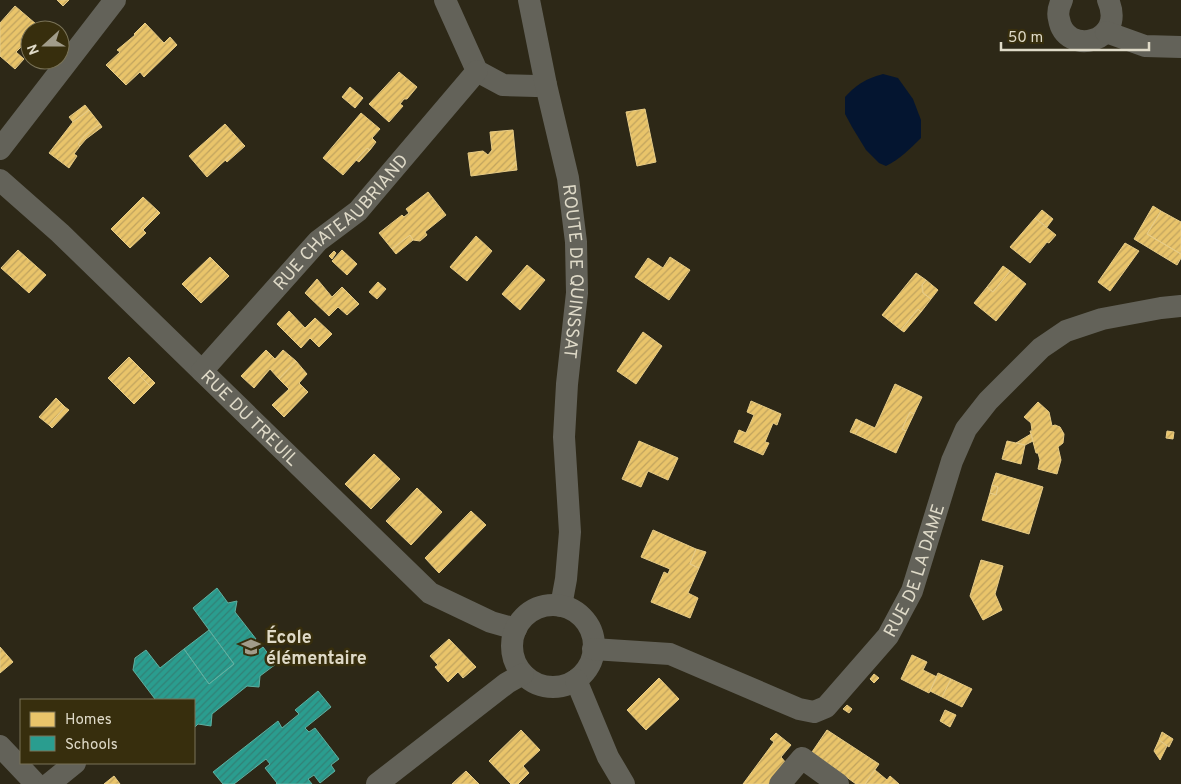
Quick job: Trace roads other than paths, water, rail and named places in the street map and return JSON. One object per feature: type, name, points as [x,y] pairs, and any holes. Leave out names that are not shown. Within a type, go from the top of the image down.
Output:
[{"type":"street","points":[[0,149],[115,0]]},
{"type":"street","points":[[445,0],[477,71],[503,85],[546,85]]},
{"type":"street","name":"ROUTE DE QUINSSAT","points":[[530,0],[546,85],[568,178],[576,242],[577,293],[567,379],[564,438],[570,532],[566,579],[560,606]]},
{"type":"street","points":[[1062,0],[1058,14],[1059,23],[1064,32],[1071,38],[1090,42],[1106,32],[1110,25],[1112,17],[1108,0]]},
{"type":"street","points":[[1106,32],[1145,46],[1181,47]]},
{"type":"street","name":"RUE CHATEAUBRIAND","points":[[202,371],[318,241],[358,211],[477,71]]},
{"type":"street","name":"RUE DU TREUIL","points":[[0,180],[60,233],[430,594],[491,622],[516,629]]},
{"type":"street","name":"RUE DE LA DAME","points":[[594,648],[670,654],[800,709],[814,712],[826,707],[888,636],[912,591],[952,461],[966,429],[988,401],[1041,348],[1066,331],[1102,319],[1181,306]]},
{"type":"street","points":[[547,605],[560,606],[574,611],[585,621],[592,634],[594,648],[591,661],[585,672],[576,680],[562,686],[548,687],[534,682],[523,674],[514,660],[512,644],[516,629],[523,618],[534,609],[547,605]]},
{"type":"street","points":[[377,784],[507,683],[523,674]]},
{"type":"street","points":[[576,680],[608,757],[624,784]]},
{"type":"street","points":[[0,746],[36,784]]},
{"type":"street","points":[[780,784],[802,758],[838,784]]},
{"type":"street","points":[[49,784],[74,764]]},
{"type":"water","points":[[883,74],[898,78],[913,99],[921,120],[921,138],[909,150],[886,166],[879,163],[866,150],[845,114],[845,97],[862,82]]},
{"type":"place","name":"École élémentaire","points":[[251,647]]}]
